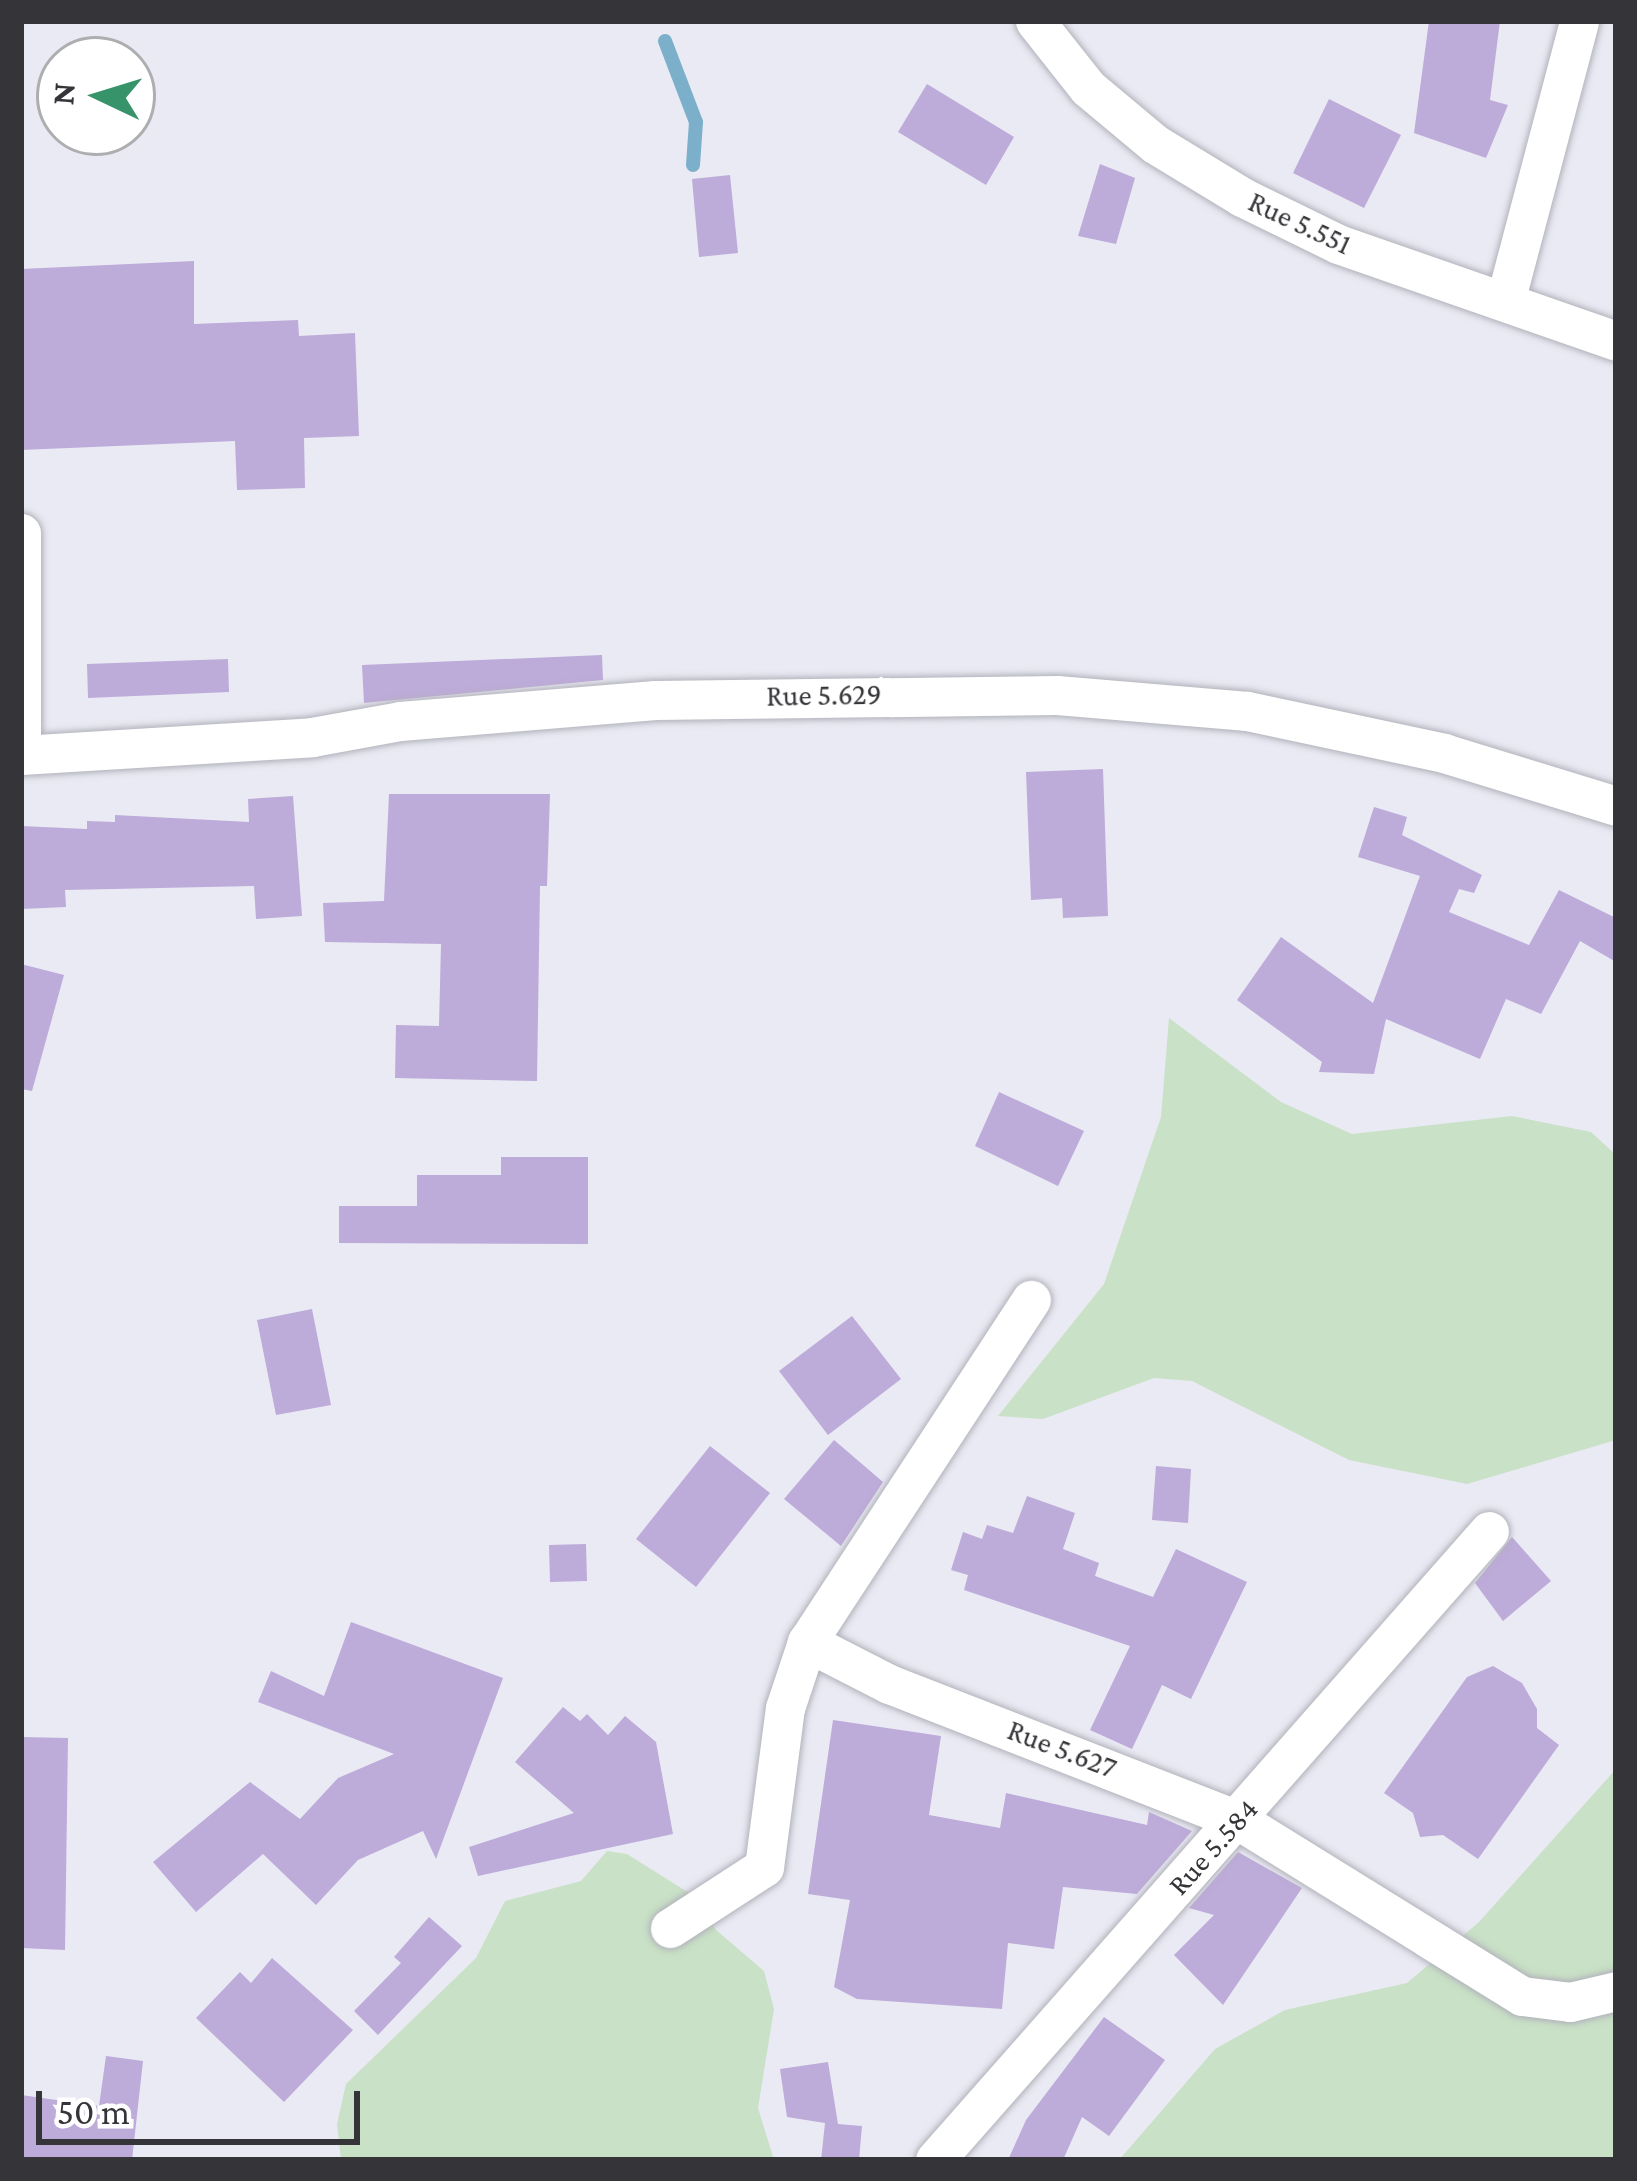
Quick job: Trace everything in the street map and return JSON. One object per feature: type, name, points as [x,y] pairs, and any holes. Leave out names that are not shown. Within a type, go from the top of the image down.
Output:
[{"type":"street","name":"Rue 5.551","points":[[1035,21],[1088,88],[1155,144],[1242,197],[1338,244],[1506,298],[1616,341]]},
{"type":"street","points":[[1506,298],[1579,21]]},
{"type":"street","points":[[21,533],[21,755]]},
{"type":"street","name":"Rue 5.629","points":[[21,755],[312,737],[400,721],[656,700],[1057,695],[1246,711],[1444,753],[1616,806]]},
{"type":"street","points":[[670,1928],[764,1867],[785,1708],[807,1642],[1031,1300]]},
{"type":"street","name":"Rue 5.584","points":[[935,2160],[1489,1532]]},
{"type":"street","name":"Rue 5.627","points":[[807,1642],[890,1684],[1238,1820],[1522,1996],[1570,2002],[1616,1990]]},
{"type":"green space","points":[[1169,1018],[1281,1102],[1352,1134],[1512,1116],[1591,1132],[1616,1155],[1616,1440],[1467,1484],[1349,1460],[1192,1381],[1154,1378],[1043,1419],[998,1416],[1104,1284],[1161,1117]]},
{"type":"green space","points":[[1616,1769],[1616,2160],[1119,2160],[1215,2049],[1285,2010],[1407,1983],[1479,1922]]},
{"type":"green space","points":[[607,1851],[627,1854],[694,1896],[716,1930],[764,1971],[774,2009],[758,2108],[774,2160],[341,2160],[337,2124],[346,2084],[476,1958],[505,1901],[581,1881]]},
{"type":"building","points":[[1429,21],[1500,21],[1490,100],[1508,105],[1486,158],[1414,133]]},
{"type":"building","points":[[927,84],[1014,137],[986,185],[898,132]]},
{"type":"building","points":[[1329,99],[1401,135],[1364,208],[1293,173]]},
{"type":"building","points":[[1100,164],[1135,178],[1116,244],[1078,236]]},
{"type":"building","points":[[730,175],[738,253],[699,257],[692,179]]},
{"type":"building","points":[[194,261],[194,324],[298,320],[299,336],[355,333],[359,436],[304,438],[305,488],[237,490],[235,441],[21,450],[21,269]]},
{"type":"building","points":[[602,655],[603,680],[364,703],[362,665]]},
{"type":"building","points":[[228,659],[229,692],[88,698],[87,664]]},
{"type":"building","points":[[1103,769],[1108,916],[1063,918],[1062,898],[1031,900],[1026,772]]},
{"type":"building","points":[[389,794],[550,794],[547,886],[540,886],[537,1081],[395,1078],[396,1025],[439,1026],[441,944],[325,942],[323,903],[384,901]]},
{"type":"building","points":[[293,796],[302,916],[256,919],[254,886],[65,890],[66,907],[21,909],[21,826],[87,829],[87,821],[115,822],[115,815],[249,822],[248,799]]},
{"type":"building","points":[[1374,807],[1407,817],[1402,835],[1482,875],[1474,893],[1459,889],[1449,912],[1529,945],[1559,890],[1616,918],[1616,962],[1580,941],[1541,1014],[1506,999],[1480,1059],[1386,1019],[1374,1074],[1319,1072],[1322,1062],[1237,1000],[1281,937],[1373,1003],[1420,876],[1358,857]]},
{"type":"building","points":[[21,964],[64,975],[32,1091],[21,1089]]},
{"type":"building","points":[[999,1092],[1084,1131],[1058,1186],[975,1146]]},
{"type":"building","points":[[501,1157],[588,1157],[588,1244],[339,1243],[339,1206],[417,1206],[417,1175],[501,1175]]},
{"type":"building","points":[[312,1309],[331,1405],[276,1415],[257,1320]]},
{"type":"building","points":[[852,1316],[901,1379],[828,1435],[779,1371]]},
{"type":"building","points":[[834,1440],[883,1482],[841,1546],[784,1499]]},
{"type":"building","points":[[710,1446],[770,1493],[696,1587],[636,1539]]},
{"type":"building","points":[[1156,1466],[1191,1469],[1188,1523],[1152,1520]]},
{"type":"building","points":[[1027,1496],[1075,1513],[1063,1549],[1099,1563],[1095,1576],[1153,1597],[1176,1549],[1247,1582],[1191,1699],[1162,1685],[1132,1749],[1090,1730],[1130,1646],[964,1590],[968,1575],[951,1570],[963,1532],[982,1539],[987,1525],[1013,1533]]},
{"type":"building","points":[[1512,1537],[1551,1581],[1503,1621],[1475,1583]]},
{"type":"building","points":[[586,1544],[587,1581],[550,1582],[549,1545]]},
{"type":"building","points":[[351,1622],[503,1678],[436,1859],[423,1831],[358,1860],[316,1905],[263,1854],[196,1912],[153,1862],[250,1782],[300,1819],[338,1778],[394,1754],[258,1702],[271,1671],[324,1696]]},
{"type":"building","points":[[1493,1666],[1522,1683],[1537,1709],[1537,1728],[1559,1745],[1478,1859],[1443,1835],[1420,1837],[1413,1813],[1384,1793],[1467,1677]]},
{"type":"building","points":[[563,1707],[580,1721],[587,1714],[608,1735],[625,1716],[656,1742],[673,1834],[478,1876],[469,1847],[574,1813],[515,1762]]},
{"type":"building","points":[[833,1720],[941,1736],[929,1815],[1000,1828],[1006,1793],[1147,1825],[1149,1812],[1192,1831],[1137,1894],[1063,1887],[1054,1949],[1008,1943],[1002,2009],[857,1999],[834,1987],[850,1900],[808,1894]]},
{"type":"building","points":[[21,1737],[68,1738],[65,1950],[21,1948]]},
{"type":"building","points":[[1238,1852],[1302,1888],[1223,2005],[1174,1955],[1214,1915],[1189,1908]]},
{"type":"building","points":[[429,1917],[462,1946],[378,2035],[354,2011],[401,1963],[394,1957]]},
{"type":"building","points":[[272,1958],[353,2030],[284,2102],[196,2018],[240,1972],[251,1983]]},
{"type":"building","points":[[1104,2017],[1165,2060],[1109,2136],[1082,2117],[1063,2160],[1008,2160],[1026,2120]]},
{"type":"building","points":[[106,2056],[143,2061],[132,2160],[21,2160],[21,2095],[99,2106]]},
{"type":"building","points":[[828,2062],[838,2124],[862,2126],[859,2160],[821,2160],[825,2123],[787,2117],[780,2069]]},
{"type":"waterway","points":[[665,41],[696,122],[693,165]]}]
